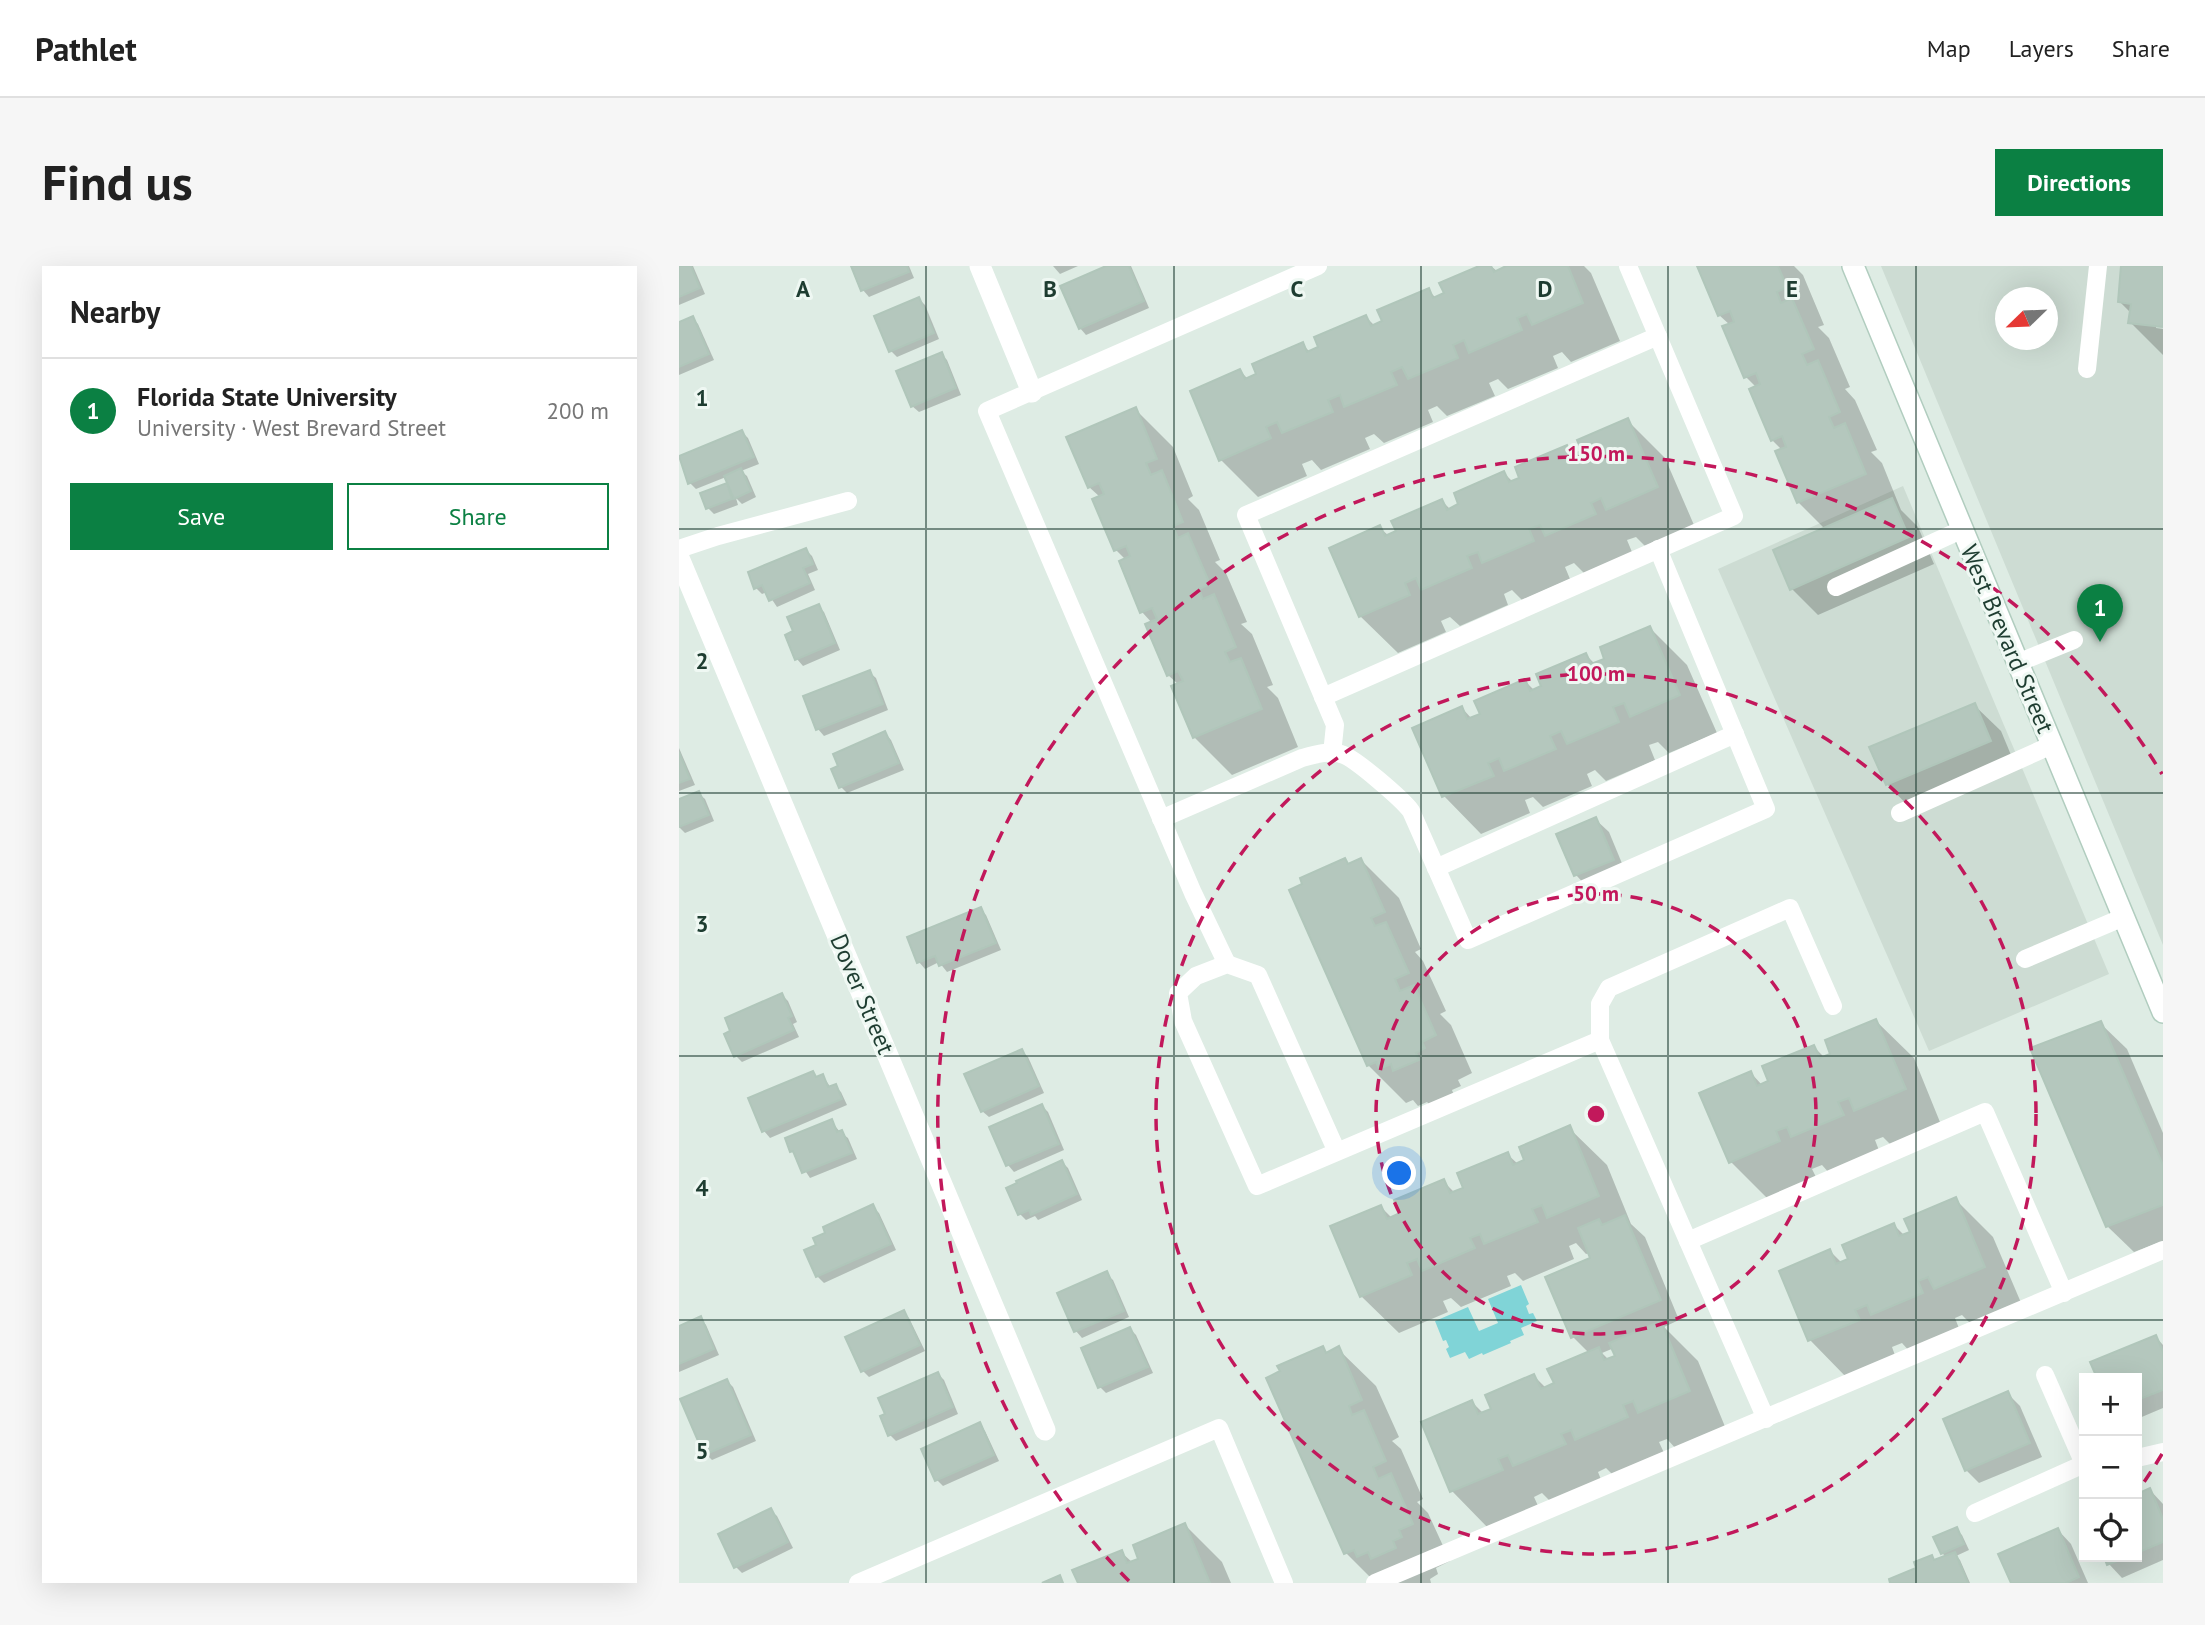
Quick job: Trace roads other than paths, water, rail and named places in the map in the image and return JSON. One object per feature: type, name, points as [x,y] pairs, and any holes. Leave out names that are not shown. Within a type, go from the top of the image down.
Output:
[{"type":"street","points":[[980,266],[1032,392]]},
{"type":"street","name":"West Brevard Street","points":[[1853,266],[2163,1012]]},
{"type":"street","name":"Dover Street","points":[[679,558],[1045,1430]]},
{"type":"lane","points":[[1227,964],[1161,819],[987,411],[1318,266]]},
{"type":"lane","points":[[1323,697],[1734,516],[1628,266]]},
{"type":"lane","points":[[2087,369],[2098,266]]},
{"type":"lane","points":[[1332,754],[1335,725],[1246,515],[1658,336]]},
{"type":"lane","points":[[679,549],[848,501]]},
{"type":"lane","points":[[1836,587],[1961,530]]},
{"type":"lane","points":[[1161,819],[1302,758],[1341,754],[1403,800],[1411,811],[1468,940],[1766,808],[1658,549]]},
{"type":"lane","points":[[2017,663],[2074,640]]},
{"type":"lane","points":[[1436,868],[1735,734]]},
{"type":"lane","points":[[1900,813],[2052,745]]},
{"type":"lane","points":[[1766,1419],[1600,1040],[1600,1004],[1609,988],[1790,908],[1833,1006]]},
{"type":"lane","points":[[2025,960],[2124,917]]},
{"type":"lane","points":[[1337,1152],[1258,975],[1227,964],[1196,976],[1178,993],[1183,1021],[1257,1186],[1337,1152],[1600,1040]]},
{"type":"lane","points":[[1688,1241],[1985,1112],[2064,1293]]},
{"type":"lane","points":[[1375,1583],[2163,1250]]},
{"type":"lane","points":[[2045,1375],[2079,1453]]},
{"type":"lane","points":[[858,1583],[1219,1428],[1284,1583]]},
{"type":"lane","points":[[2142,1457],[2163,1452]]},
{"type":"lane","points":[[1975,1513],[2079,1466]]},
{"type":"water","points":[[1521,1285],[1529,1304],[1526,1306],[1529,1314],[1533,1313],[1537,1321],[1521,1328],[1524,1335],[1483,1355],[1482,1353],[1469,1359],[1465,1352],[1450,1358],[1446,1349],[1449,1347],[1446,1340],[1443,1341],[1435,1321],[1468,1307],[1479,1331],[1498,1323],[1488,1299]]},
{"type":"place","name":"Florida State University","points":[[2100,642]]}]
